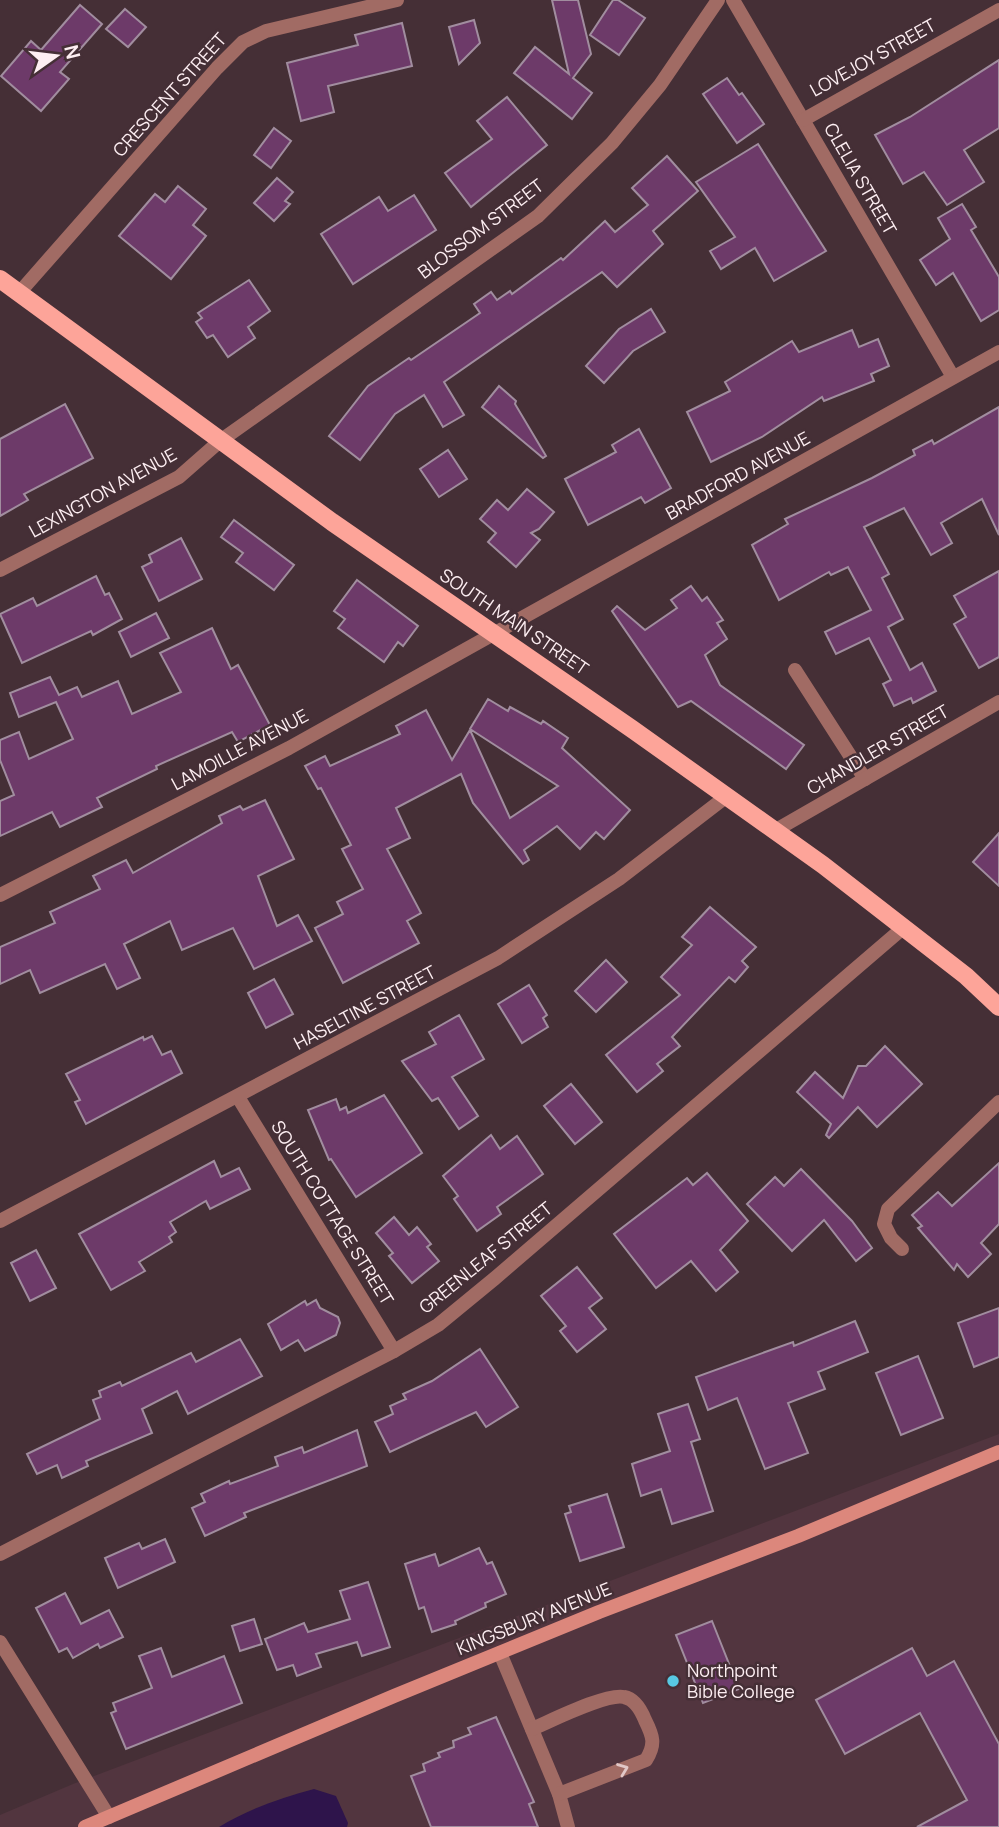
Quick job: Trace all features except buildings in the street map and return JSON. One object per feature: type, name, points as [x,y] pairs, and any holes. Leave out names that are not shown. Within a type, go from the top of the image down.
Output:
[{"type":"main road","name":"SOUTH MAIN STREET","points":[[0,279],[332,522],[776,830],[966,976],[999,1007]]},
{"type":"main road","name":"KINGSBURY AVENUE","points":[[85,1827],[500,1653],[798,1536],[999,1452]]},
{"type":"street","name":"CRESCENT STREET","points":[[19,293],[217,68],[243,43],[267,31],[397,0]]},
{"type":"street","name":"BLOSSOM STREET","points":[[220,441],[538,216],[620,134],[660,85],[718,0]]},
{"type":"street","name":"CLELIA STREET","points":[[733,0],[953,377]]},
{"type":"street","name":"LOVEJOY STREET","points":[[803,120],[999,10]]},
{"type":"street","name":"BRADFORD AVENUE","points":[[495,634],[999,352]]},
{"type":"street","name":"LEXINGTON AVENUE","points":[[0,570],[179,477],[220,441]]},
{"type":"street","name":"LAMOILLE AVENUE","points":[[0,895],[289,748],[495,634]]},
{"type":"street","points":[[795,670],[865,779]]},
{"type":"street","name":"CHANDLER STREET","points":[[776,830],[999,702]]},
{"type":"street","name":"HASELTINE STREET","points":[[0,1221],[498,958],[620,879],[727,796]]},
{"type":"street","name":"GREENLEAF STREET","points":[[0,1554],[438,1325],[903,928]]},
{"type":"street","name":"SOUTH COTTAGE STREET","points":[[238,1097],[394,1350]]},
{"type":"street","points":[[902,1250],[891,1238],[884,1224],[888,1209],[999,1102]]},
{"type":"street","points":[[0,1642],[109,1817]]},
{"type":"street","points":[[500,1653],[559,1794],[568,1827]]},
{"type":"street","points":[[532,1729],[612,1696],[627,1697],[639,1707],[653,1736],[653,1748],[646,1760],[559,1794]]},
{"type":"shaded area","name":"Northpoint Bible College","points":[[999,1434],[999,1827],[0,1827],[0,1815],[73,1784]]},
{"type":"shaded area","points":[[314,1789],[336,1796],[348,1823],[347,1827],[219,1827],[265,1805]]},
{"type":"place","name":"Northpoint Bible College","points":[[673,1681]]}]
